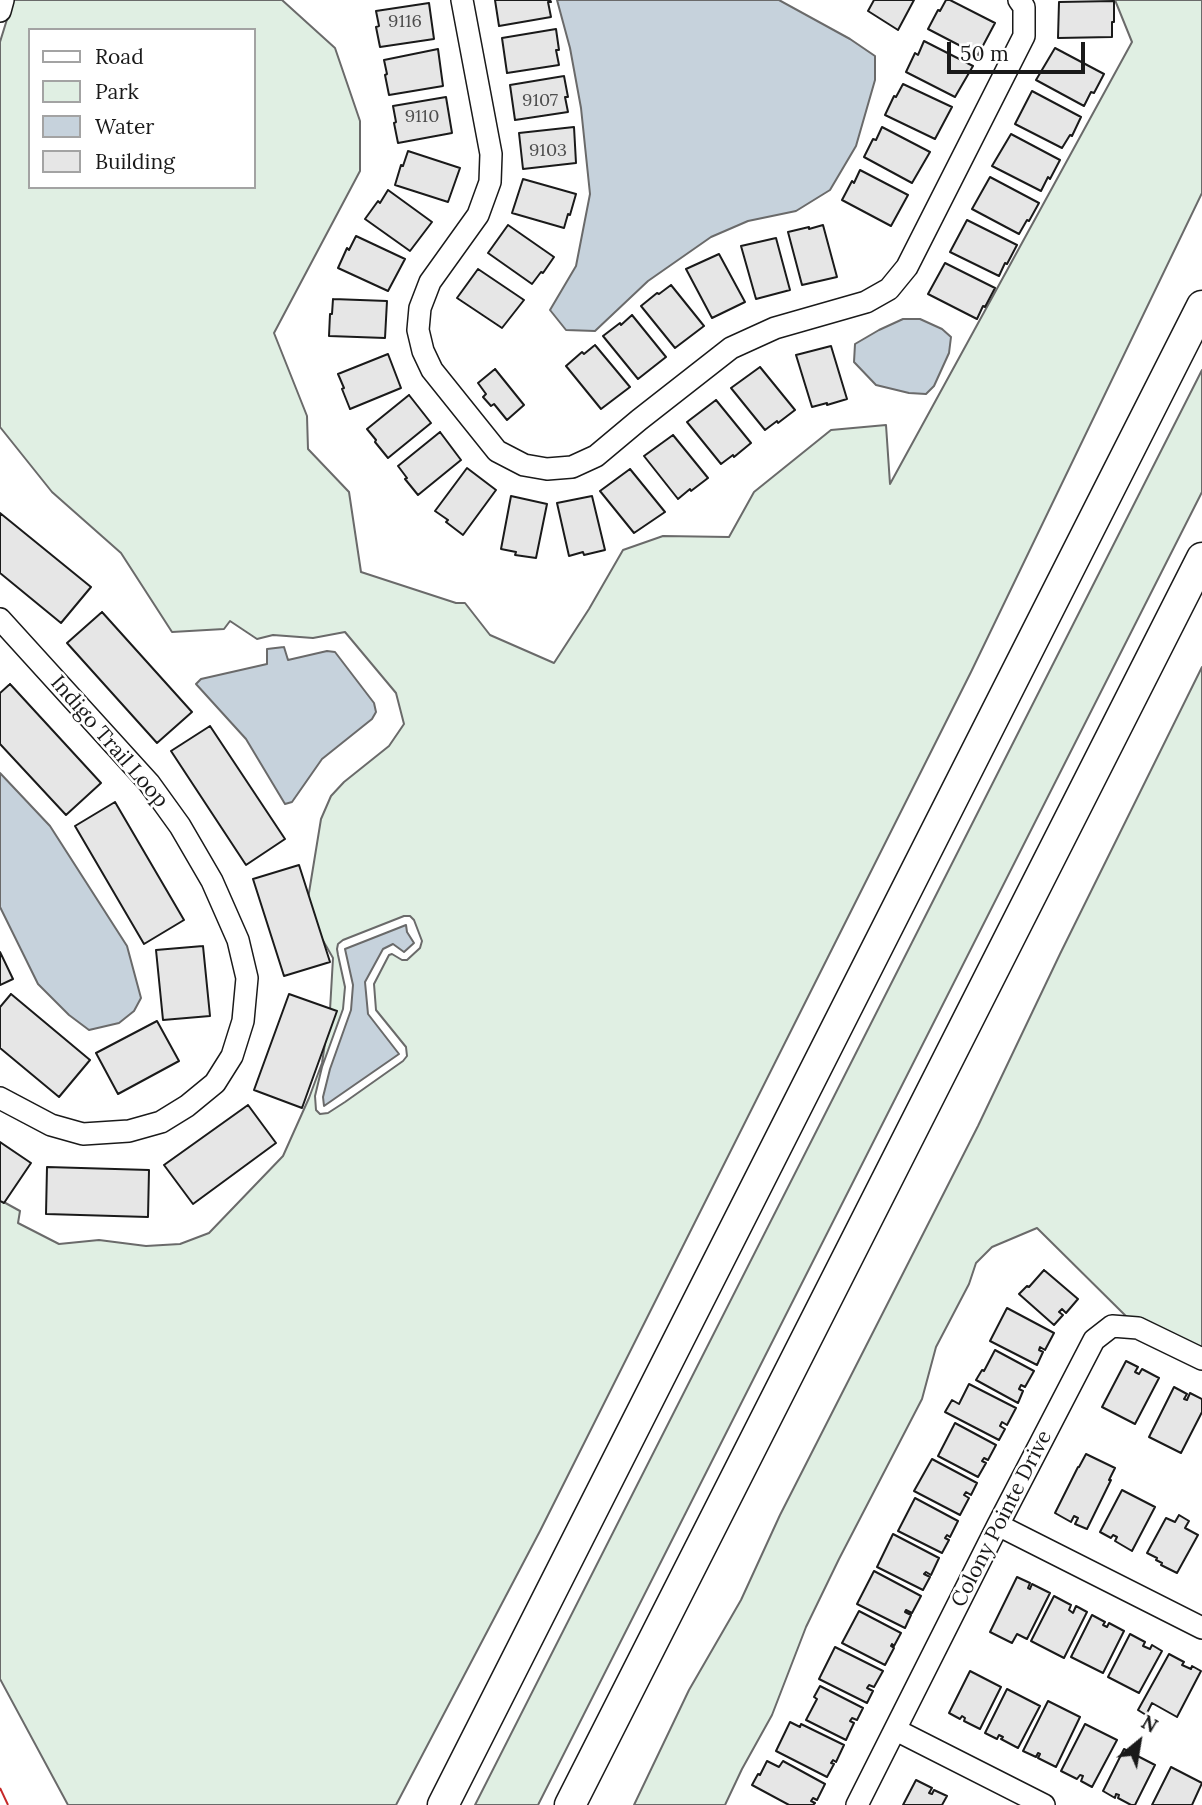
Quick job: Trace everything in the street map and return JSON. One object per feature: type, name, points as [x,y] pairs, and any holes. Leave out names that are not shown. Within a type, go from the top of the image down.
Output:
[{"type":"highway","points":[[443,1805],[1202,306]]},
{"type":"highway","points":[[570,1805],[1202,558]]},
{"type":"street","points":[[0,10],[3,0]]},
{"type":"street","points":[[462,0],[491,154],[490,183],[478,215],[430,282],[420,308],[418,330],[423,351],[432,370],[497,451],[524,466],[547,469],[572,467],[596,456],[731,348],[775,328],[866,302],[889,289],[907,267],[1024,36],[1024,7],[1018,0]]},
{"type":"street","name":"Indigo Trail Loop","points":[[0,619],[149,783],[180,826],[212,881],[238,940],[247,978],[243,1021],[232,1056],[215,1083],[187,1106],[161,1122],[129,1131],[83,1134],[51,1125],[0,1098]]},
{"type":"street","name":"Colony Pointe Drive","points":[[857,1805],[1094,1340],[1112,1326],[1138,1328],[1202,1359]]},
{"type":"street","points":[[998,1525],[1202,1628]]},
{"type":"street","points":[[896,1730],[1044,1805]]},
{"type":"green space","points":[[13,0],[282,0],[335,48],[360,121],[360,171],[274,333],[307,416],[308,449],[349,492],[361,572],[456,603],[465,603],[490,635],[554,663],[623,550],[663,536],[729,537],[754,492],[831,430],[886,425],[890,484],[1132,42],[1115,0],[1202,0],[1202,193],[971,672],[540,1531],[396,1805],[68,1805],[0,1679],[0,1200],[20,1211],[18,1223],[59,1244],[99,1240],[146,1246],[180,1244],[209,1233],[283,1156],[322,1063],[330,1010],[333,958],[306,911],[321,819],[331,796],[344,782],[389,746],[404,724],[396,693],[345,632],[313,638],[273,635],[257,639],[230,621],[224,629],[172,632],[121,553],[52,492],[0,427],[0,42]],"holes":[[[404,916],[410,916],[422,941],[420,948],[407,960],[389,955],[374,984],[376,1010],[406,1047],[407,1056],[345,1102],[328,1113],[320,1114],[316,1110],[315,1096],[322,1067],[343,1009],[345,987],[338,944]]]},
{"type":"green space","points":[[1202,370],[1202,492],[538,1805],[475,1805]]},
{"type":"green space","points":[[1202,667],[1202,1359],[1138,1328],[1037,1228],[992,1247],[976,1263],[969,1284],[936,1347],[922,1399],[806,1627],[772,1715],[725,1805],[634,1805],[689,1690],[741,1600],[780,1515],[978,1126]]},
{"type":"water","points":[[557,0],[779,0],[875,56],[875,80],[856,146],[830,190],[796,211],[748,221],[711,237],[648,281],[595,331],[566,330],[550,310],[576,266],[590,194],[581,108],[570,48]]},
{"type":"water","points":[[903,319],[920,319],[942,329],[951,337],[949,353],[934,386],[926,394],[876,385],[854,362],[855,344]]},
{"type":"water","points":[[284,647],[288,660],[327,651],[335,652],[374,703],[376,712],[372,719],[322,759],[292,802],[285,804],[246,739],[196,684],[201,679],[267,664],[267,649]]},
{"type":"water","points":[[0,773],[50,826],[127,946],[141,998],[134,1011],[119,1023],[89,1030],[69,1015],[38,984],[0,907]]},
{"type":"water","points":[[406,925],[414,943],[404,952],[393,944],[383,949],[365,982],[368,1014],[399,1054],[324,1106],[323,1097],[330,1069],[351,1010],[353,985],[345,949]]},
{"type":"building","points":[[495,0],[550,0],[551,2],[548,2],[551,17],[499,26]]},
{"type":"building","points":[[874,0],[914,0],[898,30],[868,11]]},
{"type":"building","points":[[946,0],[995,23],[978,55],[928,29]]},
{"type":"building","points":[[1114,1],[1112,37],[1058,38],[1059,2]]},
{"type":"building","points":[[429,3],[434,39],[380,47],[376,11]]},
{"type":"building","points":[[556,29],[559,65],[507,73],[502,38]]},
{"type":"building","points":[[924,41],[973,66],[955,97],[906,72]]},
{"type":"building","points":[[1055,48],[1104,74],[1084,106],[1036,80]]},
{"type":"building","points":[[438,49],[443,86],[389,95],[384,60]]},
{"type":"building","points":[[564,76],[568,112],[515,120],[510,85]]},
{"type":"building","points":[[903,84],[952,107],[935,139],[885,115]]},
{"type":"building","points":[[1032,91],[1081,117],[1072,136],[1070,135],[1062,148],[1015,124]]},
{"type":"building","points":[[446,97],[452,133],[398,143],[393,106]]},
{"type":"building","points":[[574,127],[576,163],[523,169],[519,133]]},
{"type":"building","points":[[882,127],[930,152],[912,183],[864,157]]},
{"type":"building","points":[[1011,134],[1060,160],[1041,191],[992,166]]},
{"type":"building","points":[[408,151],[460,168],[448,202],[395,185]]},
{"type":"building","points":[[860,170],[908,195],[891,226],[842,200]]},
{"type":"building","points":[[990,177],[1039,203],[1019,234],[972,209]]},
{"type":"building","points":[[523,179],[576,194],[564,228],[512,213]]},
{"type":"building","points":[[388,190],[432,222],[410,251],[365,219]]},
{"type":"building","points":[[967,220],[1017,245],[999,276],[950,252]]},
{"type":"building","points":[[508,225],[554,257],[532,284],[488,253]]},
{"type":"building","points":[[823,225],[837,277],[802,285],[788,232]]},
{"type":"building","points":[[356,236],[405,259],[388,291],[338,268]]},
{"type":"building","points":[[776,238],[790,290],[756,299],[741,246]]},
{"type":"building","points":[[719,254],[745,302],[712,318],[686,269]]},
{"type":"building","points":[[945,263],[995,288],[977,319],[928,294]]},
{"type":"building","points":[[478,269],[524,300],[502,328],[457,298]]},
{"type":"building","points":[[671,285],[704,326],[675,348],[641,306]]},
{"type":"building","points":[[333,299],[387,301],[385,338],[329,336]]},
{"type":"building","points":[[632,315],[666,357],[638,379],[603,336]]},
{"type":"building","points":[[595,345],[630,387],[601,409],[566,366]]},
{"type":"building","points":[[831,346],[847,399],[812,407],[796,355]]},
{"type":"building","points":[[388,354],[401,388],[350,409],[338,374]]},
{"type":"building","points":[[760,367],[795,410],[765,430],[731,388]]},
{"type":"building","points":[[495,369],[524,405],[507,420],[494,404],[491,406],[483,397],[486,394],[478,383]]},
{"type":"building","points":[[409,395],[431,423],[388,458],[367,429]]},
{"type":"building","points":[[716,400],[751,443],[721,464],[687,422]]},
{"type":"building","points":[[440,432],[461,460],[418,495],[398,466]]},
{"type":"building","points":[[673,435],[708,478],[678,499],[644,456]]},
{"type":"building","points":[[467,468],[496,490],[463,535],[435,511]]},
{"type":"building","points":[[630,469],[665,512],[634,533],[600,491]]},
{"type":"building","points":[[511,496],[547,504],[536,558],[515,555],[516,552],[501,549]]},
{"type":"building","points":[[592,496],[605,550],[569,556],[557,503]]},
{"type":"building","points":[[0,513],[91,587],[61,623],[0,573]]},
{"type":"building","points":[[102,612],[192,712],[157,743],[67,643]]},
{"type":"building","points":[[10,684],[101,783],[66,815],[0,744],[0,693]]},
{"type":"building","points":[[210,726],[285,839],[246,865],[171,751]]},
{"type":"building","points":[[115,802],[184,920],[144,944],[75,826]]},
{"type":"building","points":[[299,865],[330,962],[284,976],[253,879]]},
{"type":"building","points":[[203,946],[210,1016],[163,1020],[156,950]]},
{"type":"building","points":[[0,952],[13,979],[0,985]]},
{"type":"building","points":[[11,994],[90,1060],[59,1097],[0,1048],[0,1007]]},
{"type":"building","points":[[289,994],[337,1011],[302,1108],[254,1090]]},
{"type":"building","points":[[157,1021],[179,1061],[118,1094],[96,1053]]},
{"type":"building","points":[[248,1105],[276,1143],[193,1204],[164,1165]]},
{"type":"building","points":[[0,1142],[31,1163],[4,1203],[0,1201]]},
{"type":"building","points":[[47,1167],[149,1170],[148,1217],[46,1214]]},
{"type":"building","points":[[1044,1270],[1078,1299],[1066,1313],[1062,1309],[1059,1312],[1063,1315],[1054,1325],[1019,1294]]},
{"type":"building","points":[[1007,1308],[1054,1333],[1045,1350],[1040,1347],[1039,1350],[1043,1352],[1037,1365],[990,1341]]},
{"type":"building","points":[[995,1350],[1034,1371],[1025,1387],[1021,1385],[1019,1389],[1023,1391],[1018,1403],[976,1380]]},
{"type":"building","points":[[1126,1361],[1138,1367],[1135,1372],[1139,1374],[1142,1369],[1159,1378],[1135,1424],[1102,1407]]},
{"type":"building","points":[[969,1384],[1016,1408],[1007,1425],[1002,1422],[1000,1426],[1005,1429],[999,1440],[945,1412],[952,1400],[959,1404]]},
{"type":"building","points":[[1174,1387],[1187,1394],[1184,1399],[1187,1400],[1190,1393],[1202,1399],[1202,1412],[1181,1453],[1149,1437]]},
{"type":"building","points":[[955,1423],[996,1445],[988,1460],[984,1458],[982,1461],[986,1463],[978,1477],[938,1456]]},
{"type":"building","points":[[1086,1454],[1115,1468],[1087,1529],[1075,1524],[1078,1518],[1074,1516],[1071,1522],[1055,1513]]},
{"type":"building","points":[[932,1459],[977,1483],[971,1495],[966,1492],[964,1495],[969,1498],[960,1515],[914,1491]]},
{"type":"building","points":[[1122,1490],[1155,1507],[1132,1551],[1115,1541],[1117,1537],[1113,1535],[1111,1538],[1100,1532]]},
{"type":"building","points":[[915,1498],[958,1521],[950,1537],[947,1535],[945,1538],[949,1540],[942,1553],[898,1531]]},
{"type":"building","points":[[1179,1515],[1189,1521],[1185,1528],[1198,1535],[1177,1573],[1161,1565],[1157,1558],[1147,1553],[1166,1518],[1175,1522]]},
{"type":"building","points":[[893,1534],[939,1558],[931,1575],[926,1572],[924,1574],[930,1577],[923,1590],[877,1567]]},
{"type":"building","points":[[874,1571],[921,1596],[912,1613],[906,1610],[905,1612],[911,1615],[905,1628],[857,1604]]},
{"type":"building","points":[[1017,1577],[1030,1583],[1030,1589],[1032,1584],[1050,1593],[1027,1639],[1017,1634],[1012,1643],[990,1632]]},
{"type":"building","points":[[1054,1596],[1071,1605],[1069,1610],[1073,1613],[1076,1606],[1087,1612],[1064,1658],[1031,1641]]},
{"type":"building","points":[[859,1611],[901,1633],[894,1646],[891,1646],[894,1648],[885,1665],[842,1643]]},
{"type":"building","points":[[1092,1615],[1105,1622],[1103,1625],[1107,1627],[1109,1623],[1124,1631],[1103,1673],[1071,1657]]},
{"type":"building","points":[[1130,1634],[1145,1642],[1143,1646],[1150,1649],[1152,1645],[1162,1651],[1139,1693],[1108,1677]]},
{"type":"building","points":[[835,1647],[883,1671],[874,1687],[869,1685],[867,1688],[873,1691],[867,1703],[819,1679]]},
{"type":"building","points":[[1169,1654],[1184,1662],[1182,1665],[1201,1671],[1177,1717],[1152,1703],[1146,1715],[1138,1710]]},
{"type":"building","points":[[970,1671],[1001,1687],[980,1729],[964,1721],[962,1716],[960,1719],[949,1713]]},
{"type":"building","points":[[820,1686],[863,1708],[857,1720],[852,1718],[850,1721],[854,1723],[846,1740],[806,1720],[817,1699],[814,1697]]},
{"type":"building","points":[[1007,1689],[1040,1706],[1018,1748],[1001,1739],[1003,1737],[999,1735],[997,1739],[985,1733]]},
{"type":"building","points":[[1048,1701],[1080,1717],[1056,1767],[1038,1758],[1038,1753],[1036,1757],[1023,1751]]},
{"type":"building","points":[[790,1722],[800,1727],[801,1724],[844,1745],[836,1762],[833,1760],[831,1763],[834,1764],[827,1777],[776,1751]]},
{"type":"building","points":[[1085,1724],[1117,1740],[1092,1787],[1081,1781],[1083,1776],[1080,1775],[1077,1779],[1061,1771]]},
{"type":"building","points":[[1124,1749],[1155,1765],[1135,1805],[1118,1798],[1119,1795],[1116,1794],[1115,1798],[1103,1791]]},
{"type":"building","points":[[767,1761],[779,1767],[783,1761],[825,1784],[817,1800],[813,1798],[811,1801],[815,1803],[789,1805],[752,1785]]},
{"type":"building","points":[[1171,1767],[1202,1783],[1192,1805],[1152,1805]]},
{"type":"building","points":[[916,1780],[932,1788],[929,1793],[932,1794],[934,1790],[947,1796],[942,1805],[903,1805]]},
{"type":"power","points":[[0,1788],[8,1805]]}]
